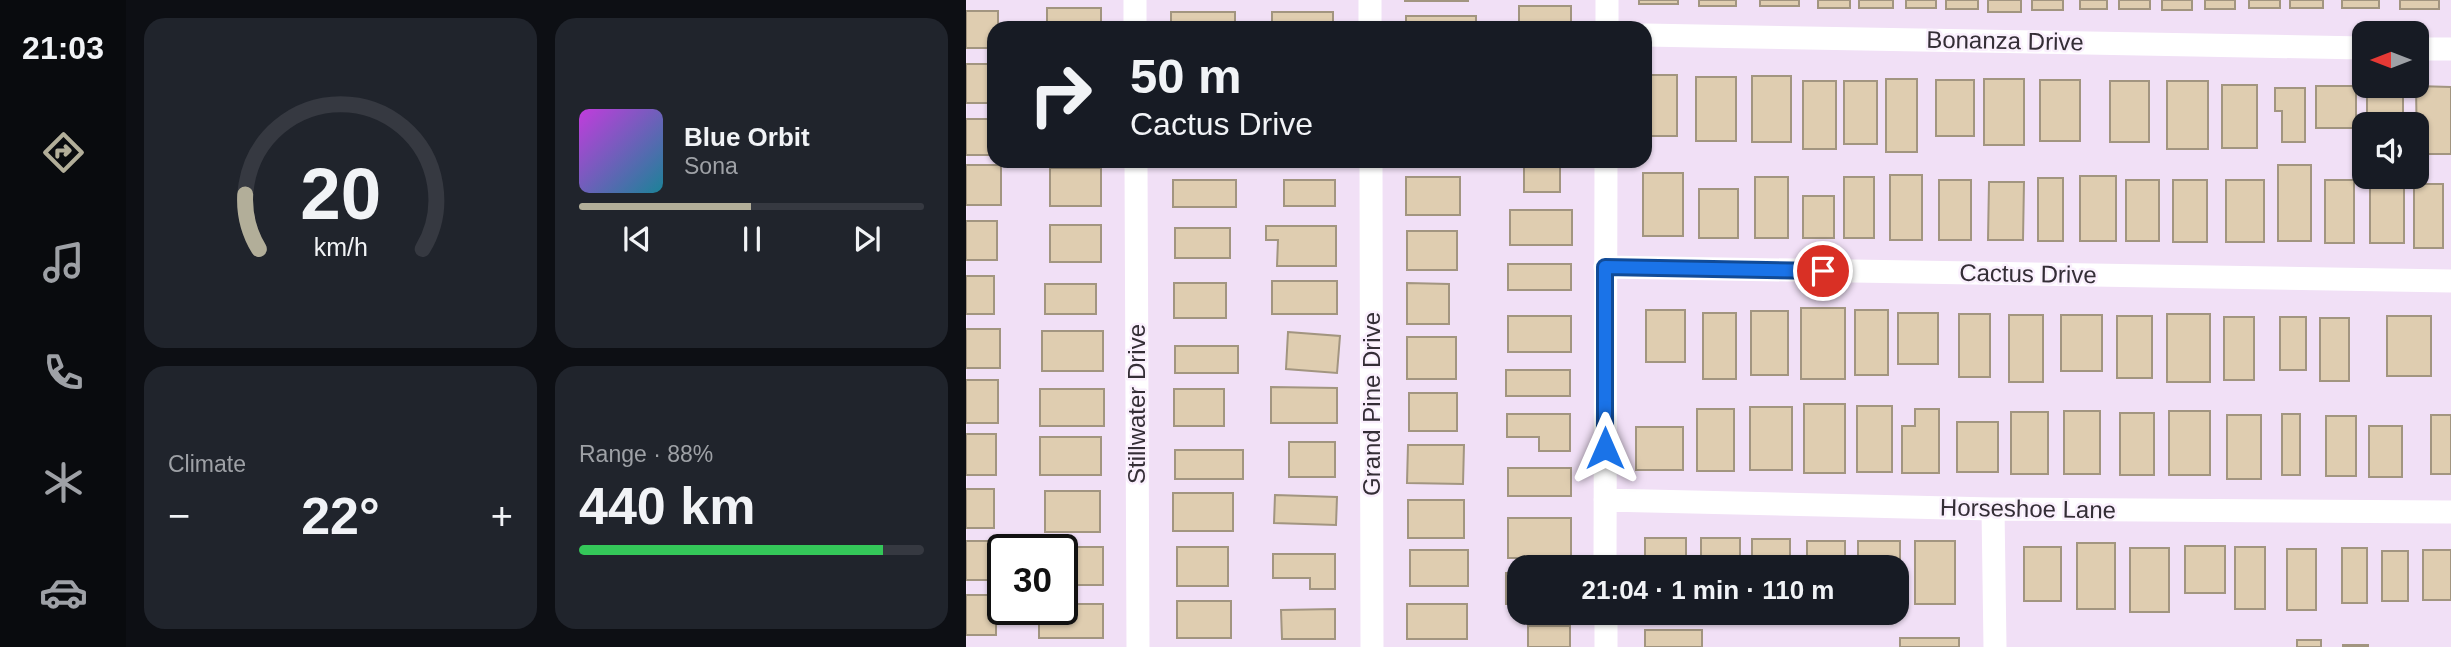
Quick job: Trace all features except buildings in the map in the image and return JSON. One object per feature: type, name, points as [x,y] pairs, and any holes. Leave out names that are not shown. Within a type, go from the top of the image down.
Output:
[{"type":"street","points":[[1135,0],[1135,21]]},
{"type":"street","points":[[1370,0],[1370,21]]},
{"type":"street","points":[[1607,0],[1607,21]]},
{"type":"street","name":"Bonanza Drive","points":[[1652,35],[2352,48]]},
{"type":"street","points":[[2429,49],[2451,49]]},
{"type":"street","name":"Stillwater Drive","points":[[1136,168],[1138,647]]},
{"type":"street","name":"Grand Pine Drive","points":[[1371,168],[1372,647]]},
{"type":"street","points":[[1605,555],[1606,168]]},
{"type":"street","name":"Cactus Drive","points":[[1605,267],[2451,281]]},
{"type":"street","name":"Horseshoe Lane","points":[[1605,500],[1993,509],[2451,512]]},
{"type":"street","points":[[1993,509],[1995,647]]},
{"type":"street","points":[[1606,625],[1606,647]]},
{"type":"route","points":[[1605,448],[1605,267],[1823,271]]}]
